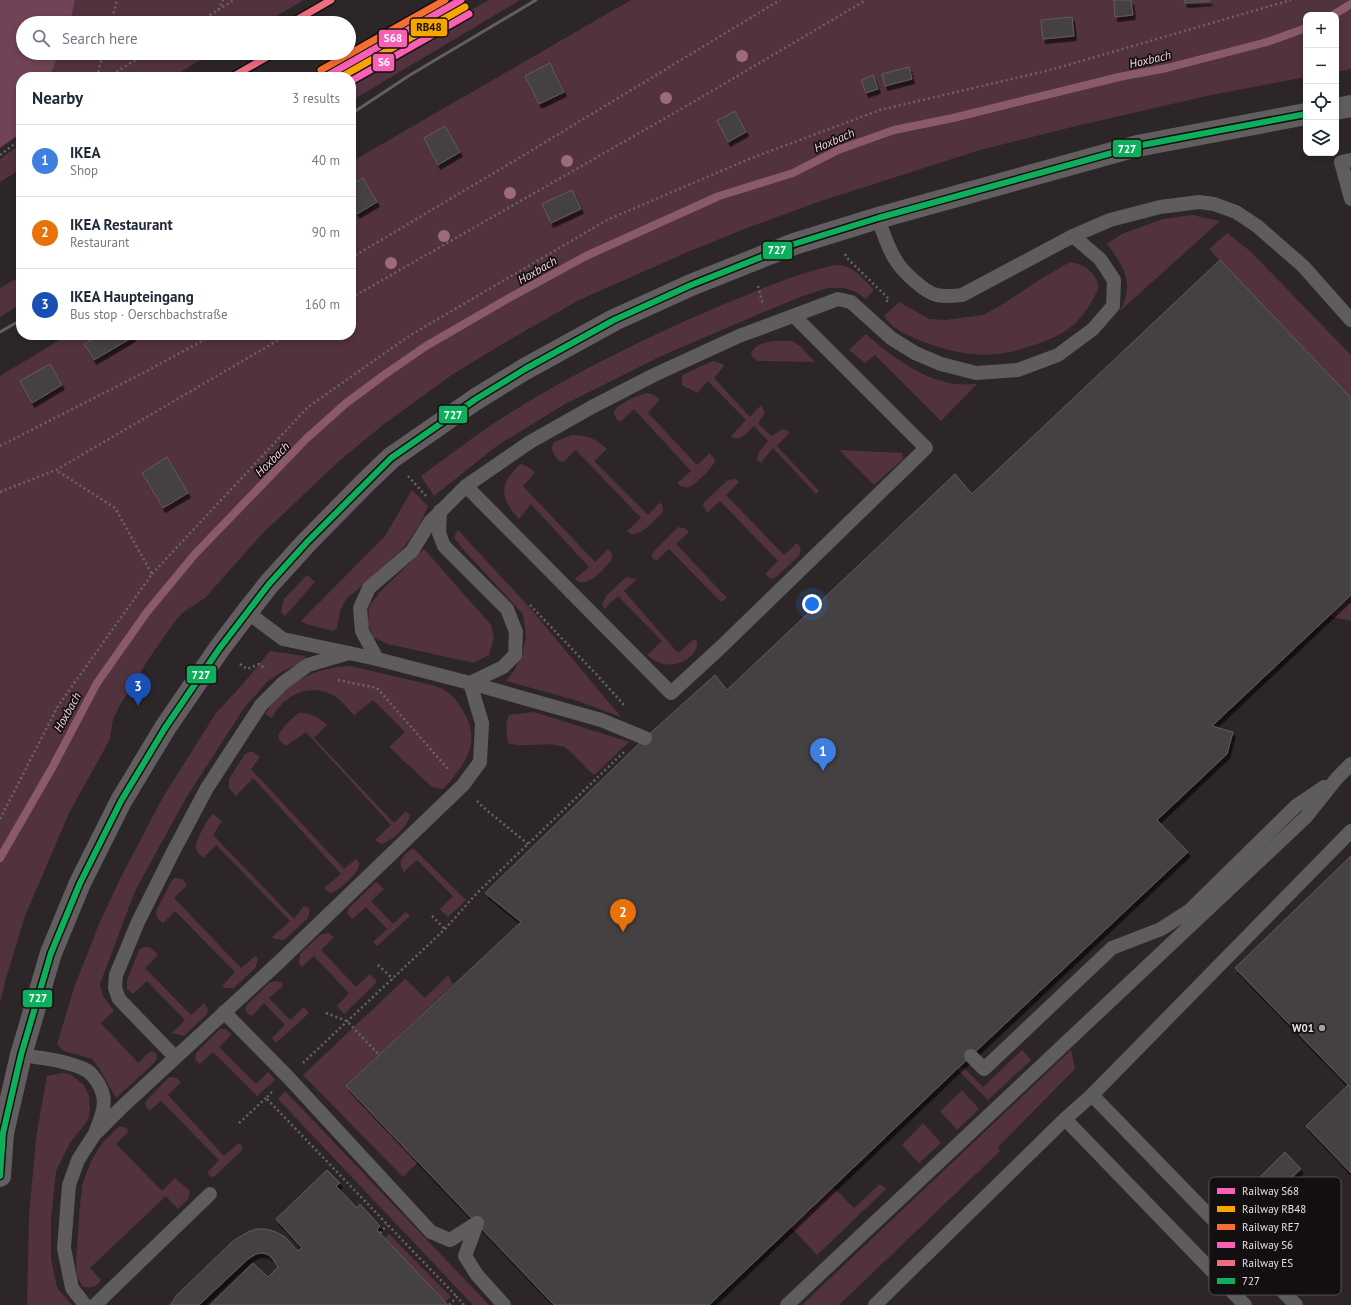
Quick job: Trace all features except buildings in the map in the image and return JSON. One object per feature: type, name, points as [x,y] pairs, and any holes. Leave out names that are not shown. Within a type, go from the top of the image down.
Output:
[{"type":"main road","points":[[1339,108],[1351,106]]},
{"type":"main road","points":[[0,1176],[3,1133],[20,1055],[51,953],[80,883],[121,801],[165,728],[219,649],[269,584],[307,542],[391,458],[476,399],[525,368],[614,320],[691,285],[794,244],[878,218],[1137,146],[1303,115]]},
{"type":"lane","points":[[1351,160],[1341,162],[1351,199]]},
{"type":"lane","points":[[878,218],[884,237],[895,260],[923,289],[935,295],[949,296],[962,294],[1072,236],[1110,220],[1160,207],[1199,202],[1214,204],[1236,212],[1257,226],[1303,266],[1351,320]]},
{"type":"lane","points":[[377,659],[362,631],[360,608],[369,588],[412,551],[430,522],[466,486],[530,442],[592,406],[654,375],[739,336],[838,299],[852,302],[891,338],[915,353],[941,364],[976,373],[1018,370],[1058,355],[1093,329],[1113,306],[1114,280],[1100,258],[1072,236]]},
{"type":"lane","points":[[466,486],[671,693],[737,632],[926,448],[794,316]]},
{"type":"lane","points":[[440,511],[439,533],[444,546],[507,609],[516,632],[515,655],[503,667],[470,683]]},
{"type":"lane","points":[[247,612],[283,639],[377,659],[470,683],[601,720],[645,738]]},
{"type":"lane","points":[[175,1057],[119,999],[115,988],[116,975],[138,922],[207,788],[261,705],[283,683],[308,665],[349,653]]},
{"type":"lane","points":[[94,1135],[175,1057],[278,963],[463,785],[480,762],[482,723],[470,683]]},
{"type":"lane","points":[[787,1305],[1306,817],[1337,778],[1351,764]]},
{"type":"lane","points":[[971,1056],[984,1069],[1112,948],[1162,928],[1189,910],[1296,806],[1337,778]]},
{"type":"lane","points":[[875,1305],[1065,1119],[1092,1095],[1351,831]]},
{"type":"lane","points":[[224,1012],[288,1077],[431,1232],[450,1240],[477,1223],[465,1256],[477,1275],[504,1305]]},
{"type":"lane","points":[[20,1055],[59,1062],[85,1069],[97,1080],[103,1095],[103,1111],[94,1135],[78,1160],[69,1185],[64,1248],[72,1288],[85,1305]]},
{"type":"lane","points":[[1092,1095],[1209,1215]]},
{"type":"lane","points":[[1065,1119],[1209,1268]]},
{"type":"lane","points":[[95,1305],[210,1194]]},
{"type":"lane","points":[[1235,1295],[1245,1305]]},
{"type":"lane","points":[[1286,1295],[1296,1305]]},
{"type":"path","points":[[113,16],[117,0]]},
{"type":"path","points":[[217,11],[223,0]]},
{"type":"path","points":[[209,16],[234,0]]},
{"type":"path","points":[[356,255],[520,158],[780,0]]},
{"type":"path","points":[[356,295],[690,104],[866,0]]},
{"type":"path","points":[[0,818],[58,706],[152,574],[308,407],[409,336],[607,220],[748,159],[880,110],[1054,69],[1291,0]]},
{"type":"path","points":[[98,72],[102,60]]},
{"type":"path","points":[[116,72],[136,60]]},
{"type":"path","points":[[0,155],[16,144]]},
{"type":"path","points":[[751,261],[768,325]]},
{"type":"path","points":[[0,446],[145,372],[204,340]]},
{"type":"path","points":[[0,492],[56,470],[278,340]]},
{"type":"path","points":[[56,470],[115,508],[152,574]]},
{"type":"path","points":[[219,649],[247,670],[259,664],[283,683]]},
{"type":"path","points":[[332,678],[377,688],[484,808],[528,844]]},
{"type":"path","points":[[239,1123],[348,1022],[445,929],[477,893],[630,747]]},
{"type":"path","points":[[432,916],[445,929]]},
{"type":"path","points":[[378,965],[393,979]]},
{"type":"path","points":[[326,1013],[348,1022],[379,1055]]},
{"type":"path","points":[[266,1098],[464,1305]]},
{"type":"path","points":[[380,1233],[387,1225]]},
{"type":"path","points":[[449,1305],[457,1297]]},
{"type":"shaded area","points":[[0,0],[75,0],[72,16],[16,16],[16,60],[57,60],[51,72],[16,72],[16,137],[0,148]]},
{"type":"shaded area","points":[[75,0],[304,0],[276,16],[72,16]]},
{"type":"shaded area","points":[[489,0],[520,0],[356,98],[356,76]]},
{"type":"shaded area","points":[[631,0],[1351,0],[1351,69],[1339,71],[1339,12],[1303,12],[1303,78],[1211,95],[980,150],[821,201],[752,226],[690,251],[579,300],[453,374],[384,424],[338,462],[261,535],[205,598],[182,613],[148,660],[120,705],[113,719],[110,739],[69,813],[25,916],[0,1003],[0,376],[60,340],[356,340],[356,159]]},
{"type":"shaded area","points":[[57,60],[200,60],[180,72],[51,72]]},
{"type":"shaded area","points":[[16,148],[16,172],[0,182],[0,159]]},
{"type":"shaded area","points":[[1192,215],[1220,221],[1120,311],[1127,292],[1126,276],[1123,268],[1107,244],[1122,234],[1163,219]]},
{"type":"shaded area","points":[[1227,233],[1250,251],[1351,355],[1351,398],[1209,249]]},
{"type":"shaded area","points":[[1070,262],[1085,267],[1095,277],[1099,287],[1091,303],[1081,317],[1065,331],[1040,343],[1018,350],[984,355],[957,352],[917,339],[893,326],[884,316],[899,302],[929,319],[945,320],[983,315]]},
{"type":"shaded area","points":[[836,265],[847,267],[852,270],[874,290],[866,299],[856,292],[844,288],[827,288],[759,314],[659,357],[565,404],[498,445],[434,496],[421,476],[498,420],[561,383],[614,355],[722,305],[793,277]]},
{"type":"shaded area","points":[[16,279],[16,307],[0,317],[0,288]]},
{"type":"shaded area","points":[[866,334],[886,351],[918,372],[955,384],[977,384],[941,421],[875,355],[865,363],[849,350]]},
{"type":"shaded area","points":[[775,341],[792,341],[800,346],[815,362],[758,361],[752,356],[751,353],[754,348],[764,343]]},
{"type":"shaded area","points":[[713,361],[723,364],[724,366],[714,378],[750,417],[761,405],[765,413],[758,423],[771,436],[783,429],[790,432],[777,446],[819,491],[816,494],[773,448],[761,463],[757,460],[759,452],[768,441],[754,426],[742,437],[733,438],[731,436],[746,420],[708,381],[697,393],[682,385],[682,378],[684,374]]},
{"type":"shaded area","points":[[647,393],[654,395],[659,400],[648,413],[697,465],[710,453],[715,460],[712,467],[692,486],[685,487],[677,483],[691,471],[634,409],[620,422],[616,419],[614,412],[619,406],[633,398]]},
{"type":"shaded area","points":[[572,435],[591,438],[599,442],[607,449],[594,461],[648,515],[659,503],[662,504],[663,511],[650,525],[635,534],[631,534],[627,531],[641,518],[576,450],[563,462],[559,461],[553,452],[552,447],[554,442]]},
{"type":"shaded area","points":[[839,450],[902,453],[903,459],[874,485]]},
{"type":"shaded area","points":[[521,464],[530,468],[535,473],[523,486],[595,562],[608,549],[612,554],[612,559],[595,577],[584,582],[579,582],[575,579],[589,567],[531,504],[519,519],[513,512],[504,495],[504,490],[507,480]]},
{"type":"shaded area","points":[[736,479],[739,482],[726,495],[784,555],[797,543],[801,549],[799,556],[775,578],[771,579],[765,574],[778,561],[720,501],[707,513],[703,505],[704,502],[728,480]]},
{"type":"shaded area","points":[[412,490],[428,506],[420,524],[405,546],[374,576],[346,599],[340,611],[337,628],[333,631],[306,624],[301,621],[385,536]]},
{"type":"shaded area","points":[[678,527],[684,528],[689,532],[676,544],[727,598],[721,602],[669,549],[656,561],[651,556],[654,551]]},
{"type":"shaded area","points":[[458,530],[531,609],[621,717],[575,700],[506,681],[514,671],[522,655],[526,637],[523,614],[462,548],[454,537]]},
{"type":"shaded area","points":[[424,549],[491,625],[494,638],[489,655],[474,663],[388,644],[373,637],[368,623],[369,606],[381,591]]},
{"type":"shaded area","points":[[307,575],[315,582],[285,616],[281,612],[284,599]]},
{"type":"shaded area","points":[[626,577],[637,579],[624,591],[678,653],[694,639],[697,641],[694,652],[686,660],[669,665],[658,662],[647,655],[662,641],[618,596],[604,609],[602,604],[606,596]]},
{"type":"shaded area","points":[[1351,595],[1351,621],[1329,616]]},
{"type":"shaded area","points":[[270,651],[305,656],[305,661],[283,671],[267,682],[244,708],[186,798],[135,891],[100,984],[103,996],[114,1011],[101,1023],[138,1063],[151,1051],[156,1053],[157,1058],[155,1062],[116,1098],[99,1068],[92,1059],[64,1051],[57,1044],[74,988],[99,924],[122,875],[163,797],[216,713],[243,684]]},
{"type":"shaded area","points":[[350,666],[435,686],[446,691],[457,701],[469,722],[471,743],[464,762],[443,789],[432,787],[389,747],[405,732],[373,700],[354,715],[331,694],[322,691],[305,691],[282,703],[272,718],[265,714],[273,703],[291,685],[312,674],[324,670]]},
{"type":"shaded area","points":[[534,712],[629,742],[594,775],[568,749],[564,747],[549,744],[514,745],[508,743],[506,724],[509,715]]},
{"type":"shaded area","points":[[299,713],[314,716],[327,725],[314,738],[394,823],[406,811],[410,815],[407,823],[394,837],[381,844],[375,840],[391,825],[306,732],[286,746],[280,741],[278,736],[282,729]]},
{"type":"shaded area","points":[[253,752],[260,757],[251,769],[344,869],[356,859],[359,862],[356,872],[348,882],[338,890],[330,893],[324,888],[341,874],[253,778],[236,796],[229,788],[229,779],[245,754]]},
{"type":"shaded area","points":[[213,814],[222,821],[213,835],[294,919],[304,906],[309,908],[309,915],[307,919],[284,940],[275,939],[272,937],[290,921],[216,845],[203,858],[197,851],[196,845],[200,835],[205,824]]},
{"type":"shaded area","points":[[413,848],[466,900],[448,917],[440,909],[453,896],[417,860],[404,872],[401,864],[402,858]]},
{"type":"shaded area","points":[[175,878],[182,879],[187,885],[174,898],[241,968],[255,956],[258,958],[256,967],[234,988],[226,988],[222,986],[235,972],[175,911],[163,923],[157,917],[157,909],[172,880]]},
{"type":"shaded area","points":[[376,882],[384,889],[371,901],[393,924],[406,912],[410,916],[377,946],[373,942],[387,929],[366,907],[352,919],[347,913],[349,908]]},
{"type":"shaded area","points":[[328,933],[334,937],[321,950],[355,986],[357,986],[370,974],[377,982],[344,1014],[337,1006],[349,993],[314,956],[302,967],[299,964],[300,954],[320,935]]},
{"type":"shaded area","points":[[144,947],[150,948],[158,955],[145,968],[191,1015],[204,1003],[208,1009],[207,1014],[184,1036],[172,1033],[185,1020],[147,981],[133,994],[127,989],[127,980],[140,949]]},
{"type":"shaded area","points":[[448,975],[453,984],[346,1086],[418,1162],[403,1177],[303,1075],[405,979],[425,998]]},
{"type":"shaded area","points":[[275,981],[281,982],[283,986],[269,998],[290,1020],[304,1007],[309,1013],[276,1043],[272,1038],[285,1025],[264,1003],[252,1016],[248,1014],[245,1009],[247,1005],[269,983]]},
{"type":"shaded area","points":[[220,1029],[225,1029],[232,1034],[219,1047],[256,1084],[268,1072],[275,1080],[257,1096],[213,1052],[200,1064],[195,1060],[196,1053]]},
{"type":"shaded area","points":[[1022,1050],[1031,1060],[988,1100],[957,1069],[962,1066],[983,1087]]},
{"type":"shaded area","points":[[1071,1050],[1075,1069],[998,1147],[1000,1151],[839,1305],[802,1305]]},
{"type":"shaded area","points":[[62,1073],[70,1074],[84,1085],[89,1096],[90,1108],[88,1120],[70,1143],[56,1171],[51,1220],[51,1258],[57,1288],[72,1305],[27,1305],[29,1216],[36,1138],[47,1076]]},
{"type":"shaded area","points":[[169,1077],[177,1078],[181,1082],[168,1095],[224,1156],[239,1143],[243,1147],[241,1151],[215,1176],[211,1177],[207,1173],[219,1160],[161,1101],[149,1111],[145,1105],[146,1101]]},
{"type":"shaded area","points":[[962,1090],[979,1109],[957,1130],[940,1111]]},
{"type":"shaded area","points":[[285,1091],[489,1305],[473,1305],[278,1099]]},
{"type":"shaded area","points":[[923,1123],[941,1143],[919,1163],[902,1145]]},
{"type":"shaded area","points":[[119,1127],[125,1127],[129,1131],[116,1144],[162,1191],[175,1178],[190,1191],[188,1199],[178,1209],[166,1196],[90,1268],[101,1280],[95,1286],[83,1287],[77,1276],[76,1263],[83,1182],[92,1159],[104,1141]]},
{"type":"shaded area","points":[[880,1184],[886,1189],[817,1255],[791,1227],[833,1187],[854,1208]]},
{"type":"shaded area","points":[[389,1234],[451,1297],[444,1302],[385,1238]]},
{"type":"waterway","name":"Hoxbach","points":[[1338,12],[1351,4]]},
{"type":"waterway","name":"Hoxbach","points":[[0,858],[52,768],[97,683],[147,612],[195,554],[306,439],[345,404],[426,346],[586,256],[719,196],[793,173],[838,150],[894,130],[953,118],[1119,77],[1167,68],[1267,42],[1303,29]]},
{"type":"railway","points":[[356,111],[410,75],[536,0]]},
{"type":"railway","points":[[0,332],[16,323]]},
{"type":"rail line","name":"ES","points":[[303,16],[331,0]]},
{"type":"rail line","name":"RE7","points":[[356,50],[445,0]]},
{"type":"rail line","name":"S68","points":[[356,59],[461,0]]},
{"type":"rail line","name":"RB48","points":[[350,72],[465,7]]},
{"type":"rail line","name":"S6","points":[[356,78],[469,14]]},
{"type":"rail line","name":"ES","points":[[241,72],[262,60]]},
{"type":"rail line","name":"RE7","points":[[321,70],[339,60]]},
{"type":"rail line","name":"S68","points":[[334,72],[355,60]]},
{"type":"transit line","name":"727","points":[[0,1176],[3,1133],[21,1055],[51,953],[80,883],[121,801],[165,728],[219,649],[269,584],[307,542],[391,458],[476,399],[525,369],[614,320],[691,285],[794,244],[878,218],[1137,146],[1303,115]]},
{"type":"place","name":"IKEA Haupteingang","points":[[138,706]]},
{"type":"place","name":"IKEA","points":[[823,771]]},
{"type":"place","name":"IKEA Restaurant","points":[[623,932]]},
{"type":"place","name":"W01","points":[[1322,1028]]}]
